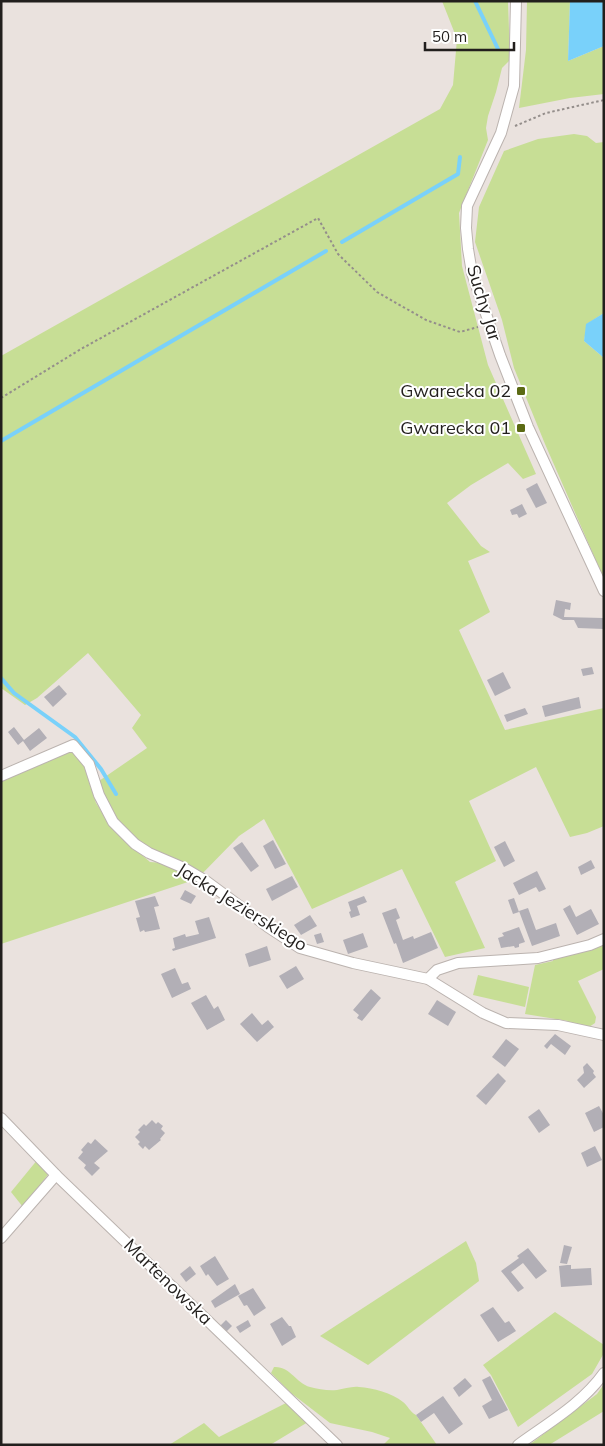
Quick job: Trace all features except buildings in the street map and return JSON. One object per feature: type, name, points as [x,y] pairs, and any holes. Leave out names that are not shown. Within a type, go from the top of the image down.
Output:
[{"type":"street","name":"Suchy Jar","points":[[516,1],[514,86],[501,133],[467,206],[466,228],[472,273],[500,356],[528,427],[604,591]]},
{"type":"street","name":"Jacka Jezierskiego","points":[[1,776],[73,745],[89,764],[99,795],[113,822],[135,844],[149,853],[184,868],[206,881],[300,948],[353,963],[428,979]]},
{"type":"street","points":[[604,938],[590,944],[538,958],[458,963],[437,970],[428,979],[483,1013],[506,1023],[558,1025],[604,1035]]},
{"type":"street","name":"Martenowska","points":[[1,1118],[56,1175],[336,1445]]},
{"type":"street","points":[[1,1238],[56,1175]]},
{"type":"street","points":[[518,1445],[567,1410],[593,1387],[604,1373]]},
{"type":"path","points":[[527,120],[546,113],[604,100]]},
{"type":"path","points":[[1,398],[81,350],[318,218],[338,254],[377,292],[426,320],[460,332],[490,323]]},
{"type":"green space","points":[[442,1],[508,1],[510,60],[502,68],[488,116],[486,128],[488,140],[459,213],[462,266],[488,365],[536,474],[523,479],[508,463],[471,485],[447,503],[481,546],[490,552],[468,561],[490,612],[459,630],[505,730],[604,708],[604,826],[570,837],[536,767],[469,801],[496,861],[455,882],[485,948],[445,957],[402,869],[312,909],[264,819],[239,836],[197,879],[1,944],[1,779],[71,748],[84,766],[96,803],[114,831],[150,862],[163,863],[157,854],[133,838],[121,826],[101,789],[99,781],[147,748],[132,728],[141,715],[88,653],[37,698],[25,705],[1,688],[1,356],[440,109],[453,85],[457,39]]},
{"type":"green space","points":[[527,1],[570,1],[568,61],[604,46],[604,94],[570,98],[519,108],[526,50]]},
{"type":"green space","points":[[574,134],[587,136],[596,143],[604,142],[604,313],[587,324],[584,341],[604,358],[604,579],[514,368],[502,320],[475,242],[479,207],[504,151],[538,139]]},
{"type":"green space","points":[[604,943],[604,969],[578,981],[596,1017],[595,1023],[589,1027],[569,1024],[568,1021],[525,1014],[535,965],[553,961],[553,957]]},
{"type":"green space","points":[[478,975],[529,987],[525,1007],[473,995]]},
{"type":"green space","points":[[38,1159],[50,1172],[23,1207],[11,1192]]},
{"type":"green space","points":[[466,1241],[476,1263],[479,1281],[368,1365],[320,1336]]},
{"type":"green space","points":[[555,1312],[604,1345],[604,1353],[592,1374],[518,1427],[491,1375],[483,1365]]},
{"type":"green space","points":[[274,1367],[284,1369],[310,1387],[330,1390],[354,1387],[364,1388],[393,1396],[403,1402],[416,1415],[437,1445],[383,1445],[390,1438],[330,1423],[291,1393],[271,1373]]},
{"type":"green space","points":[[604,1384],[604,1411],[549,1445],[529,1445],[597,1394]]},
{"type":"green space","points":[[286,1403],[308,1422],[270,1445],[169,1445],[204,1423],[219,1437]]},
{"type":"water","points":[[570,1],[604,1],[604,46],[568,61]]},
{"type":"water","points":[[604,313],[604,358],[584,341],[586,324]]},
{"type":"waterway","points":[[475,1],[498,49]]},
{"type":"waterway","points":[[342,242],[458,174],[460,157]]},
{"type":"waterway","points":[[1,441],[326,251]]},
{"type":"waterway","points":[[1,678],[14,693],[75,737],[101,769],[116,794]]},
{"type":"place","name":"Gwarecka 02","points":[[521,391]]},
{"type":"place","name":"Gwarecka 01","points":[[521,428]]}]
